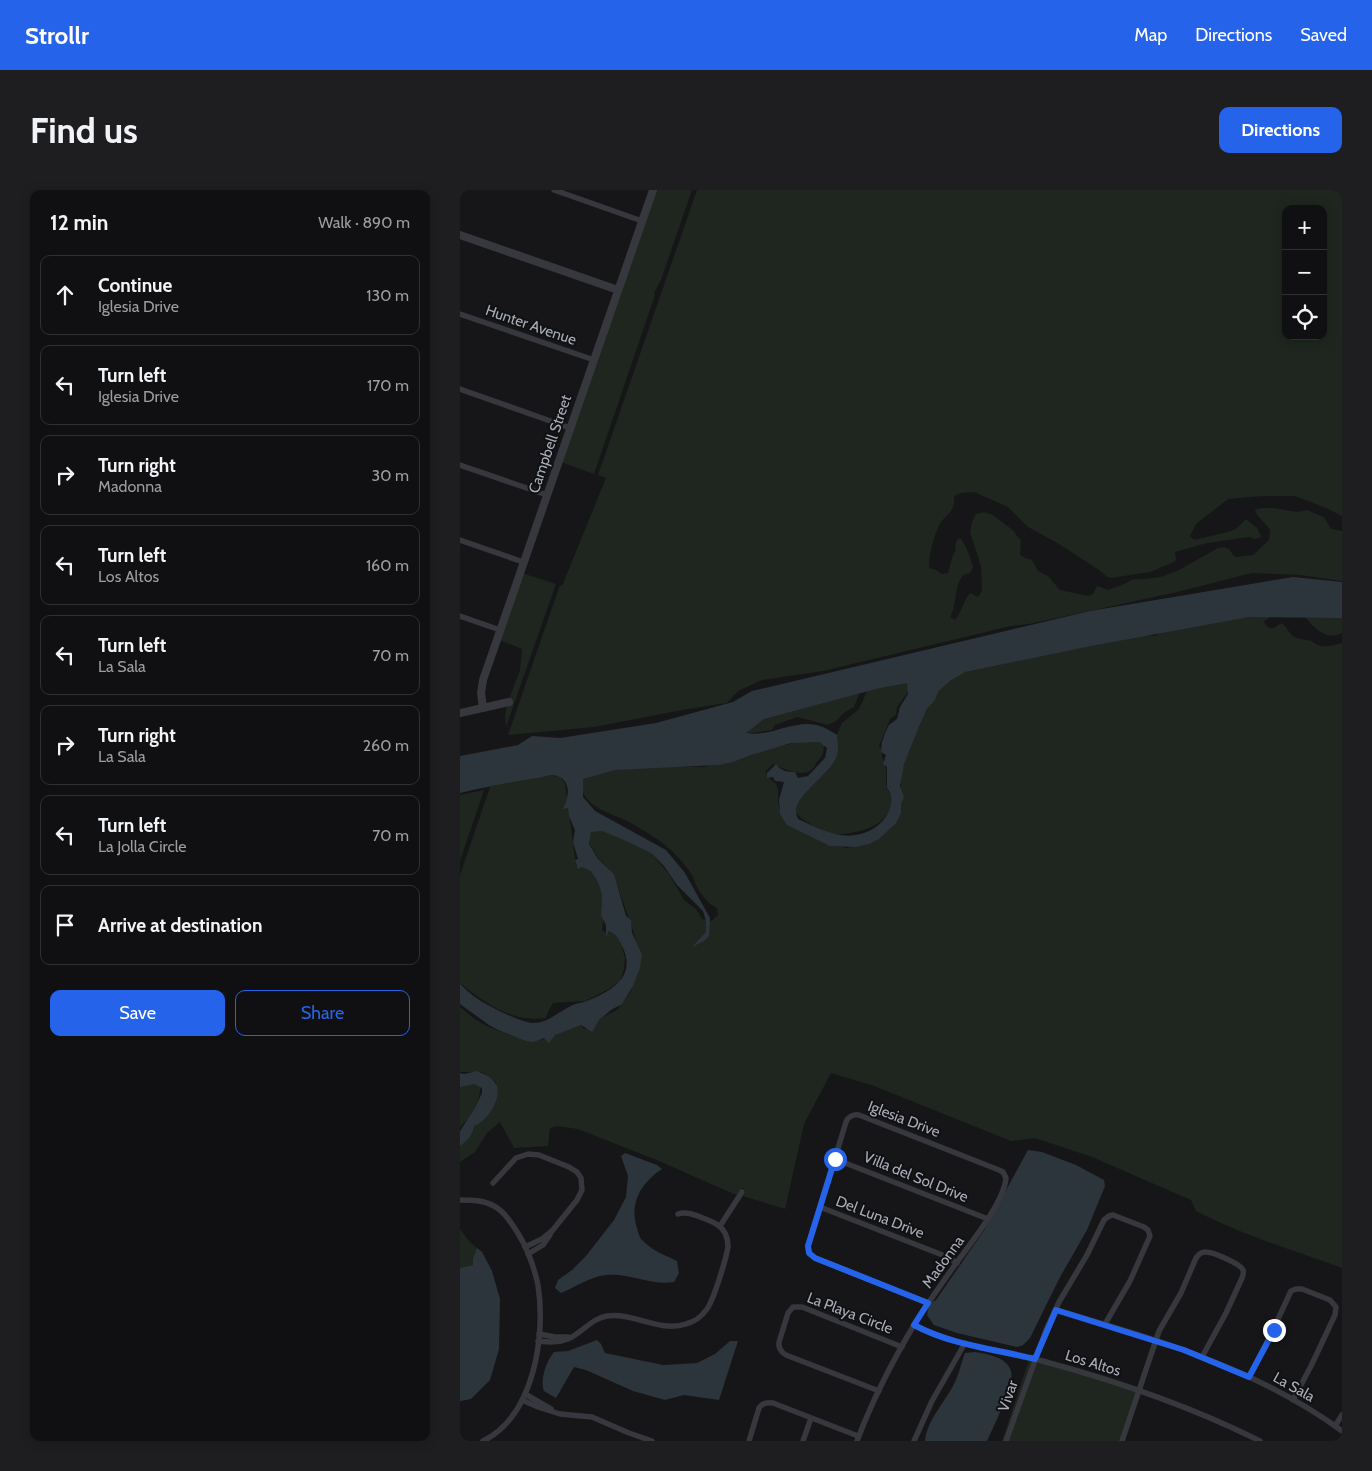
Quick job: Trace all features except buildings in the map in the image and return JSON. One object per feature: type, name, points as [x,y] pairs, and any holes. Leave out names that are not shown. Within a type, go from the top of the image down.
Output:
[{"type":"street","points":[[554,190],[642,221]]},
{"type":"street","name":"Campbell Street","points":[[483,708],[481,686],[653,190]]},
{"type":"street","points":[[460,236],[618,290]]},
{"type":"street","name":"Hunter Avenue","points":[[460,314],[594,360]]},
{"type":"street","points":[[460,389],[570,428]]},
{"type":"street","points":[[460,465],[547,495]]},
{"type":"street","points":[[460,540],[523,562]]},
{"type":"street","points":[[460,616],[500,630]]},
{"type":"street","points":[[460,713],[509,702]]},
{"type":"street","name":"Iglesia Drive","points":[[928,1303],[815,1258],[808,1252],[808,1246],[846,1121],[851,1116],[858,1114],[999,1170],[1006,1176]]},
{"type":"street","points":[[493,1183],[516,1158],[528,1154],[540,1156],[569,1167],[577,1172],[582,1182],[582,1193],[577,1200],[544,1244],[528,1254]]},
{"type":"street","name":"Villa del Sol Drive","points":[[835,1159],[988,1219]]},
{"type":"street","name":"Madonna","points":[[858,1439],[878,1391],[914,1325],[988,1219],[1004,1188],[1006,1176]]},
{"type":"street","points":[[720,1226],[742,1192]]},
{"type":"street","points":[[460,1200],[478,1201],[495,1207],[502,1212],[525,1247],[535,1272],[539,1291],[539,1334],[534,1371],[524,1397],[507,1424],[483,1441]]},
{"type":"street","name":"Del Luna Drive","points":[[820,1207],[957,1262]]},
{"type":"street","points":[[538,1341],[561,1341],[575,1335],[596,1320],[608,1316],[619,1316],[671,1326],[686,1324],[698,1318],[711,1301],[727,1252],[728,1240],[720,1226],[685,1212],[678,1214]]},
{"type":"street","points":[[1035,1359],[1056,1310],[1104,1220],[1108,1216],[1116,1216],[1144,1227],[1148,1230],[1150,1236],[1130,1281],[1105,1324]]},
{"type":"street","points":[[525,1247],[552,1231]]},
{"type":"street","points":[[1124,1441],[1161,1327],[1180,1293],[1197,1256],[1204,1252],[1209,1252],[1239,1265],[1243,1270],[1243,1274],[1226,1313],[1202,1357]]},
{"type":"street","points":[[1249,1377],[1291,1292],[1300,1288],[1330,1300],[1336,1307],[1335,1315],[1315,1359],[1293,1400]]},
{"type":"street","name":"La Playa Circle","points":[[878,1391],[783,1352],[779,1344],[788,1313],[793,1307],[802,1307],[902,1347]]},
{"type":"street","name":"La Sala","points":[[1056,1310],[1105,1324],[1202,1357],[1249,1377],[1293,1400],[1342,1431]]},
{"type":"street","name":"Los Altos","points":[[914,1325],[936,1336],[1035,1359],[1140,1390],[1204,1414],[1260,1441]]},
{"type":"street","points":[[539,1334],[563,1337],[575,1335]]},
{"type":"street","points":[[914,1441],[932,1401],[965,1343]]},
{"type":"street","name":"Vivar","points":[[1006,1441],[1035,1359]]},
{"type":"street","points":[[524,1397],[538,1407],[567,1415],[592,1417],[652,1441]]},
{"type":"street","points":[[749,1441],[758,1410],[765,1403],[771,1403],[812,1418],[858,1439]]},
{"type":"street","points":[[1335,1426],[1342,1415]]},
{"type":"street","points":[[803,1441],[812,1418]]},
{"type":"shaded area","points":[[656,190],[692,190],[661,280],[654,293],[655,295],[594,474],[561,462]]},
{"type":"shaded area","points":[[697,190],[1342,190],[1342,516],[1295,496],[1228,499],[1196,524],[1190,536],[1194,540],[1228,532],[1237,528],[1246,519],[1258,529],[1261,537],[1207,543],[1175,552],[1176,560],[1174,562],[1150,572],[1111,578],[1059,544],[1028,527],[1008,507],[974,492],[961,493],[954,496],[953,507],[940,523],[934,537],[929,568],[942,574],[948,573],[956,550],[957,540],[960,538],[973,567],[970,573],[963,575],[960,580],[950,617],[955,620],[970,593],[978,597],[982,591],[981,566],[970,532],[976,514],[984,512],[993,515],[1014,531],[1021,540],[1020,555],[1032,560],[1038,571],[1048,576],[1060,590],[1088,596],[1093,594],[1097,586],[1108,590],[1134,579],[1164,576],[1177,571],[1218,548],[1224,547],[1229,549],[1236,557],[1253,555],[1269,540],[1270,531],[1255,510],[1274,508],[1297,512],[1307,510],[1324,517],[1331,529],[1342,531],[1342,581],[1300,575],[1252,573],[1173,593],[1029,624],[1011,626],[823,671],[762,680],[738,691],[727,703],[594,727],[508,735],[560,585],[562,586],[606,478],[598,475]]},
{"type":"shaded area","points":[[522,573],[556,584],[506,727],[505,716],[507,706],[512,704],[512,699],[509,699],[520,670],[522,649],[499,640]]},
{"type":"shaded area","points":[[1293,577],[1342,582],[1342,618],[1249,617],[1091,646],[965,672],[950,681],[938,692],[935,700],[927,709],[904,764],[900,786],[904,797],[901,804],[901,813],[896,823],[879,839],[869,844],[856,847],[830,846],[787,825],[780,814],[779,800],[784,782],[775,781],[773,777],[767,778],[767,773],[776,764],[784,771],[795,772],[798,778],[808,776],[825,758],[827,748],[819,742],[791,743],[718,765],[615,770],[583,779],[583,797],[595,811],[666,850],[685,873],[710,918],[709,936],[692,947],[706,932],[706,921],[703,911],[677,885],[664,866],[651,853],[602,831],[591,832],[589,844],[598,859],[614,874],[626,916],[631,920],[632,933],[642,955],[640,968],[633,986],[622,1004],[599,1020],[592,1032],[581,1025],[555,1035],[549,1043],[544,1038],[534,1042],[526,1041],[498,1030],[460,1004],[460,984],[475,997],[497,1010],[521,1020],[538,1023],[573,1005],[598,996],[613,987],[624,974],[626,958],[618,938],[609,931],[606,937],[606,925],[601,915],[602,894],[598,882],[591,871],[582,867],[578,869],[575,860],[578,859],[573,842],[575,830],[568,808],[563,809],[568,790],[562,778],[550,775],[460,793],[460,756],[518,745],[532,736],[560,738],[656,723],[733,702],[752,691],[1090,611]],"holes":[[[907,683],[908,694],[900,707],[897,719],[889,725],[882,742],[881,752],[886,755],[883,764],[887,767],[887,788],[891,797],[888,813],[877,826],[860,834],[850,836],[832,833],[798,819],[796,814],[797,805],[801,799],[827,771],[836,758],[838,750],[837,735],[814,724],[794,725],[765,733],[746,733],[764,719],[876,689]]]},
{"type":"shaded area","points":[[1342,610],[1342,633],[1331,636],[1320,632],[1304,615]]},
{"type":"shaded area","points":[[1272,616],[1264,621],[1269,628],[1274,628],[1281,623],[1299,639],[1310,640],[1321,646],[1342,643],[1342,1268],[1249,1235],[1213,1220],[1196,1211],[1191,1200],[1092,1157],[1035,1138],[1011,1141],[874,1086],[831,1073],[804,1124],[785,1209],[743,1196],[746,1191],[742,1188],[737,1195],[729,1192],[659,1161],[578,1129],[557,1126],[550,1128],[548,1146],[514,1148],[500,1122],[487,1133],[475,1152],[460,1162],[460,1145],[495,1089],[496,1082],[482,1072],[460,1072],[460,1007],[475,1019],[491,1028],[517,1037],[540,1040],[579,1023],[584,1029],[588,1029],[601,1018],[617,1010],[631,991],[638,969],[638,953],[634,933],[615,879],[590,845],[587,829],[595,825],[650,852],[669,874],[684,900],[696,909],[702,919],[711,921],[718,915],[717,908],[704,897],[681,860],[667,847],[634,825],[604,811],[589,801],[581,786],[581,775],[639,766],[704,767],[726,762],[773,746],[786,745],[805,739],[817,741],[824,745],[821,757],[814,768],[807,772],[797,773],[773,764],[766,771],[767,776],[776,784],[778,789],[778,803],[781,813],[827,844],[847,848],[880,837],[901,790],[901,766],[908,740],[938,692],[959,673],[1134,634],[1154,636],[1184,623]]},
{"type":"shaded area","points":[[907,681],[911,688],[897,707],[896,715],[890,719],[879,746],[886,770],[886,787],[891,796],[890,809],[887,815],[867,829],[840,834],[824,831],[804,820],[795,812],[794,798],[813,781],[842,723],[859,709],[869,687],[874,685],[883,688]]},
{"type":"shaded area","points":[[857,693],[859,695],[854,707],[828,725],[797,717],[775,725],[772,730],[735,736],[755,721]]},
{"type":"shaded area","points":[[538,774],[560,777],[565,783],[576,865],[590,869],[603,885],[601,909],[604,916],[602,930],[607,934],[611,930],[621,943],[625,958],[620,981],[609,989],[585,1001],[553,1003],[546,1018],[534,1019],[500,1010],[479,998],[460,983],[460,875],[491,784]]},
{"type":"shaded area","points":[[484,790],[460,861],[460,795]]},
{"type":"shaded area","points":[[477,1071],[488,1076],[496,1084],[498,1089],[496,1102],[489,1114],[479,1124],[474,1126],[469,1138],[460,1146],[460,1131],[475,1108],[482,1093],[482,1088],[474,1084],[460,1087],[460,1073]]},
{"type":"shaded area","points":[[468,1082],[481,1085],[474,1111],[460,1127],[460,1086]]},
{"type":"shaded area","points":[[1028,1150],[1042,1152],[1076,1165],[1104,1180],[1105,1186],[1087,1230],[1059,1279],[1030,1338],[1023,1345],[1017,1347],[957,1333],[934,1325],[927,1315],[929,1304],[936,1300],[985,1229]]},
{"type":"shaded area","points":[[625,1153],[657,1165],[662,1169],[648,1181],[639,1194],[636,1202],[635,1219],[641,1239],[653,1249],[677,1261],[679,1273],[674,1282],[665,1283],[628,1276],[600,1276],[561,1293],[555,1288],[558,1280],[572,1270],[586,1256],[614,1220],[626,1197],[628,1176],[621,1156]]},
{"type":"shaded area","points":[[460,1229],[477,1248],[473,1258],[473,1265],[460,1268]]},
{"type":"shaded area","points":[[477,1248],[482,1252],[492,1271],[500,1299],[499,1349],[490,1380],[471,1399],[460,1401],[460,1268],[473,1265],[473,1258]]},
{"type":"shaded area","points":[[597,1340],[605,1353],[663,1365],[697,1363],[715,1354],[730,1341],[738,1341],[719,1400],[684,1395],[665,1400],[633,1391],[586,1370],[574,1367],[556,1398],[544,1391],[544,1371],[554,1352],[568,1351]]},
{"type":"shaded area","points":[[975,1352],[1001,1359],[1009,1366],[1011,1371],[1007,1395],[987,1441],[925,1441],[926,1433],[933,1418],[956,1380],[965,1353]]},
{"type":"shaded area","points":[[1031,1354],[1139,1388],[1122,1441],[1002,1441]]},
{"type":"route","points":[[835,1159],[808,1246],[810,1255],[928,1303],[914,1325],[930,1333],[950,1340],[1035,1359],[1056,1310],[1184,1350],[1249,1377],[1274,1330]]}]
